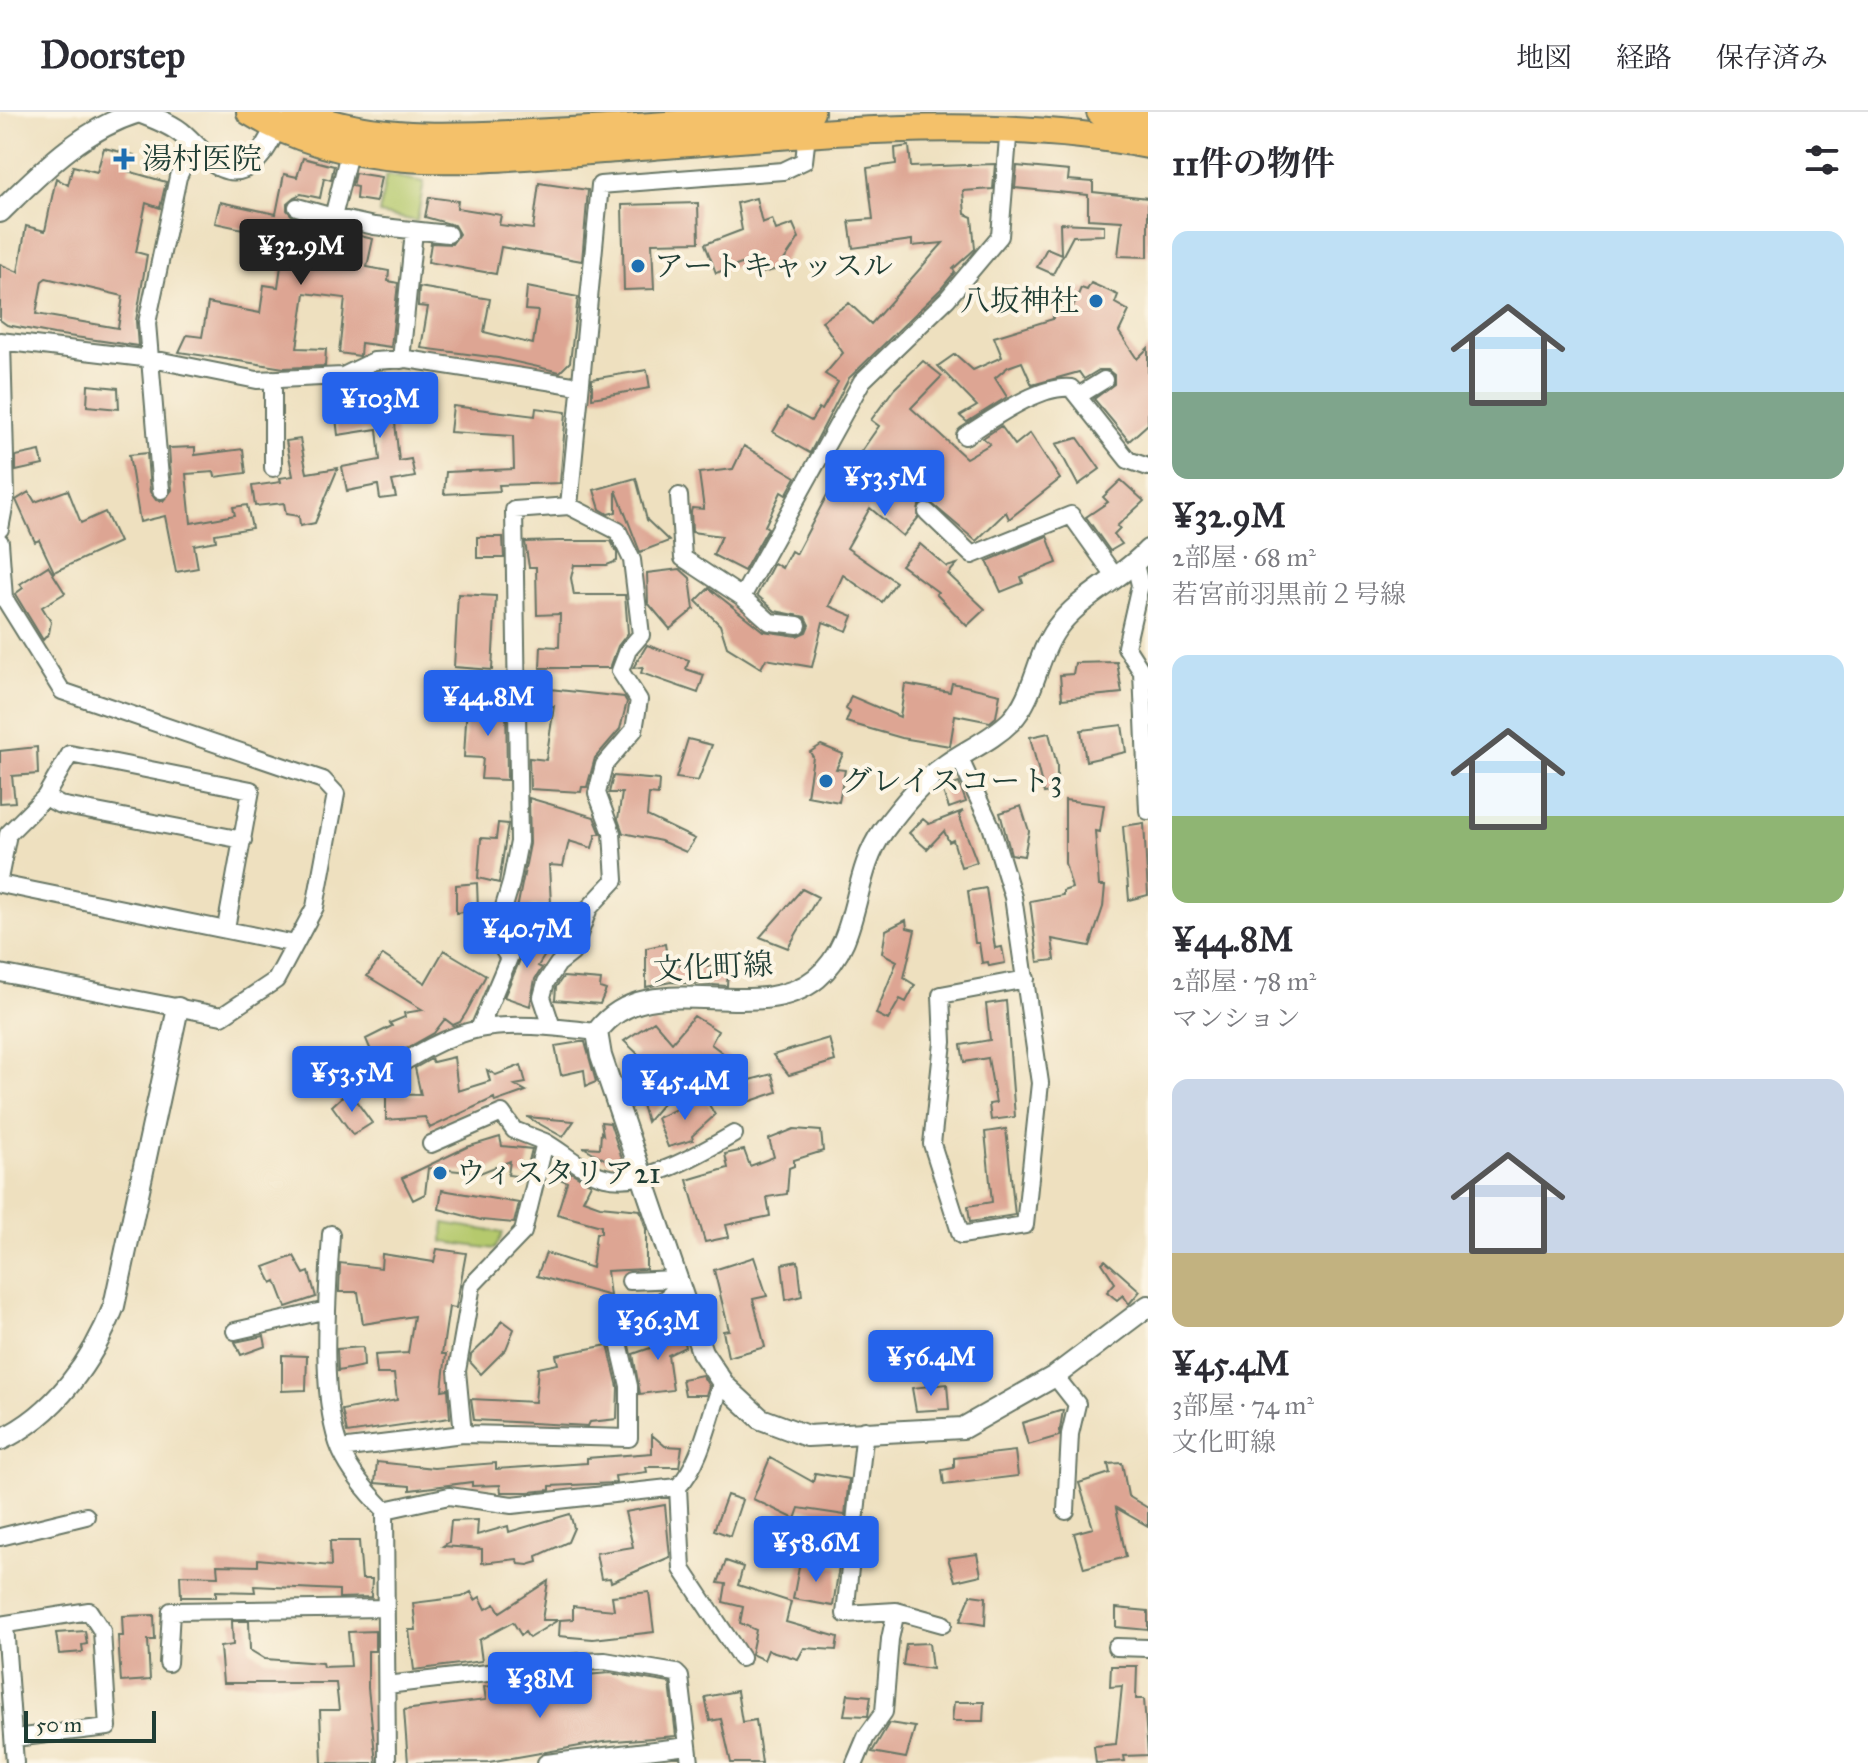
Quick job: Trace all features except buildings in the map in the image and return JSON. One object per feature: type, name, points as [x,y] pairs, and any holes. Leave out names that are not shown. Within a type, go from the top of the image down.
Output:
[{"type":"main road","points":[[250,112],[279,120],[350,149],[422,160],[458,161],[809,124]]},
{"type":"main road","points":[[297,112],[318,120],[414,138],[617,128],[809,124],[1009,126],[1081,131],[1148,145]]},
{"type":"main road","points":[[1100,112],[1148,122]]},
{"type":"street","points":[[0,212],[50,164],[107,122],[140,112],[184,135],[209,162],[226,169],[241,169],[255,160],[279,120]]},
{"type":"street","points":[[569,506],[600,185],[783,171],[804,161],[809,124]]},
{"type":"street","points":[[742,597],[862,381],[947,299],[1000,236],[1009,126]]},
{"type":"street","points":[[161,490],[147,323],[178,177],[192,147]]},
{"type":"street","points":[[333,217],[350,149]]},
{"type":"street","points":[[297,207],[333,217],[448,234]]},
{"type":"street","points":[[401,360],[414,231]]},
{"type":"street","points":[[0,529],[6,496],[1,342],[152,359],[257,380],[343,376],[374,361],[401,360],[579,386]]},
{"type":"street","points":[[273,379],[273,468]]},
{"type":"street","points":[[1078,396],[1104,380]]},
{"type":"street","points":[[965,436],[1009,408],[1061,387],[1071,388],[1128,460],[1148,467]]},
{"type":"street","points":[[679,496],[683,558],[742,597],[770,622],[798,625]]},
{"type":"street","points":[[479,1029],[509,958],[495,937],[519,842],[514,510],[569,506],[618,531],[632,560],[641,635],[628,650],[620,671],[639,700],[634,730],[604,765],[597,793],[612,833],[615,880],[589,908],[572,953],[558,964],[546,982],[542,997],[552,1027]]},
{"type":"street","points":[[927,512],[972,555],[1071,515],[1116,578]]},
{"type":"street","points":[[0,542],[4,598],[62,691],[323,780],[336,794],[315,907],[276,980],[222,1016],[0,973]]},
{"type":"street","points":[[1142,557],[1140,585],[1126,647],[1142,672],[1148,811]]},
{"type":"street","name":"文化町線","points":[[597,1032],[610,1014],[640,1001],[770,997],[798,990],[815,979],[832,963],[846,942],[861,876],[881,834],[924,782],[1011,720],[1027,697],[1054,633],[1073,610],[1142,557]]},
{"type":"street","points":[[0,874],[8,834],[45,797],[70,754],[251,790],[226,928]]},
{"type":"street","points":[[959,757],[1003,861],[1013,897],[1026,979],[1040,1083],[1025,1225],[961,1235],[932,1144],[943,1042],[941,995],[1026,979]]},
{"type":"street","points":[[45,797],[60,805],[243,840]]},
{"type":"street","points":[[0,884],[295,944]]},
{"type":"street","points":[[0,1440],[48,1407],[79,1373],[101,1340],[114,1306],[178,1008]]},
{"type":"street","points":[[373,1081],[433,1045],[479,1029],[552,1027],[597,1032],[601,1056],[702,1352],[722,1382],[761,1419],[807,1436],[865,1430],[963,1428],[1055,1376],[1148,1306]]},
{"type":"street","points":[[431,1144],[502,1113],[514,1130],[545,1142],[604,1177],[642,1174],[679,1165],[734,1134]]},
{"type":"street","points":[[463,1434],[457,1371],[472,1285],[523,1232],[545,1142]]},
{"type":"street","points":[[331,1234],[327,1310],[330,1397],[340,1449],[370,1495],[385,1510],[387,1763]]},
{"type":"street","points":[[630,1281],[676,1283]]},
{"type":"street","points":[[340,1449],[463,1434],[629,1438],[629,1386],[618,1338],[676,1283]]},
{"type":"street","points":[[235,1331],[327,1310]]},
{"type":"street","points":[[1055,1376],[1077,1404],[1070,1434],[1066,1511]]},
{"type":"street","points":[[722,1382],[690,1468],[678,1487],[682,1569],[741,1658]]},
{"type":"street","points":[[865,1430],[845,1614],[896,1611],[943,1624]]},
{"type":"street","points":[[385,1510],[449,1496],[512,1505],[678,1487]]},
{"type":"street","points":[[0,1537],[86,1516]]},
{"type":"street","points":[[168,1663],[171,1611],[386,1608]]},
{"type":"street","points":[[14,1738],[108,1727],[102,1631],[89,1611],[2,1625],[15,1763]]},
{"type":"street","points":[[855,1763],[866,1737],[884,1712],[890,1639],[896,1611]]},
{"type":"street","points":[[1116,1647],[1148,1648]]},
{"type":"street","points":[[387,1685],[605,1661],[654,1668],[680,1677],[689,1754],[546,1763]]},
{"type":"green space","points":[[386,175],[424,182],[417,221],[379,214]]},
{"type":"green space","points":[[444,1223],[503,1233],[495,1249],[443,1242]]},
{"type":"place","name":"湯村医院","points":[[124,159]]},
{"type":"place","name":"アートキャッスル","points":[[638,266]]},
{"type":"place","name":"八坂神社","points":[[1096,301]]},
{"type":"place","name":"グレイスコート3","points":[[826,781]]},
{"type":"place","name":"ウィスタリア21","points":[[440,1173]]}]
